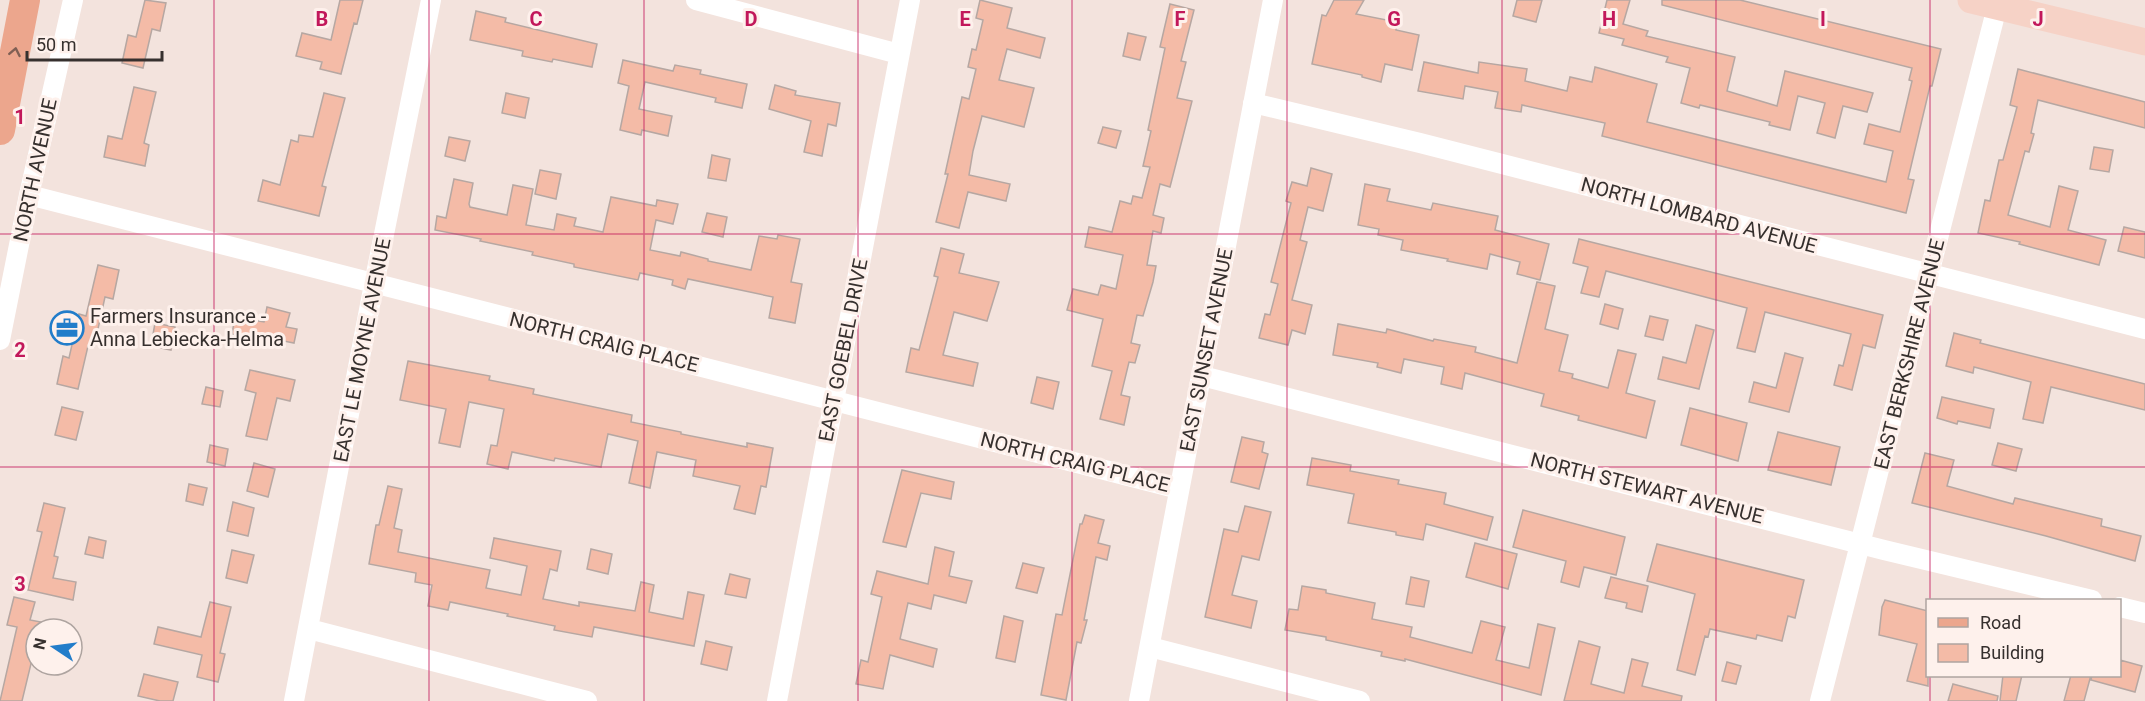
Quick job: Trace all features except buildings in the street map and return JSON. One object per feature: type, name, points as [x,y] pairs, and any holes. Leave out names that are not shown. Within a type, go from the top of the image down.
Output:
[{"type":"main road","points":[[0,130],[25,0]]},
{"type":"street","name":"NORTH AVENUE","points":[[0,340],[29,195],[73,0]]},
{"type":"street","name":"EAST LE MOYNE AVENUE","points":[[294,701],[431,0]]},
{"type":"street","points":[[696,0],[899,54]]},
{"type":"street","name":"EAST GOEBEL DRIVE","points":[[777,701],[910,0]]},
{"type":"street","name":"EAST SUNSET AVENUE","points":[[1139,701],[1274,0]]},
{"type":"street","points":[[1971,0],[2145,42]]},
{"type":"street","name":"EAST BERKSHIRE AVENUE","points":[[1820,701],[1997,7]]},
{"type":"street","name":"NORTH LOMBARD AVENUE","points":[[1253,103],[1419,143],[2145,329]]},
{"type":"street","name":"NORTH CRAIG PLACE","points":[[29,195],[1179,489]]},
{"type":"street","name":"NORTH STEWART AVENUE","points":[[1202,376],[2088,599]]},
{"type":"street","points":[[2121,607],[2145,613]]},
{"type":"street","points":[[309,629],[586,701]]},
{"type":"street","points":[[1150,647],[1360,701]]},
{"type":"place","name":"Farmers Insurance - Anna Lebiecka-Helma","points":[[67,328]]}]
